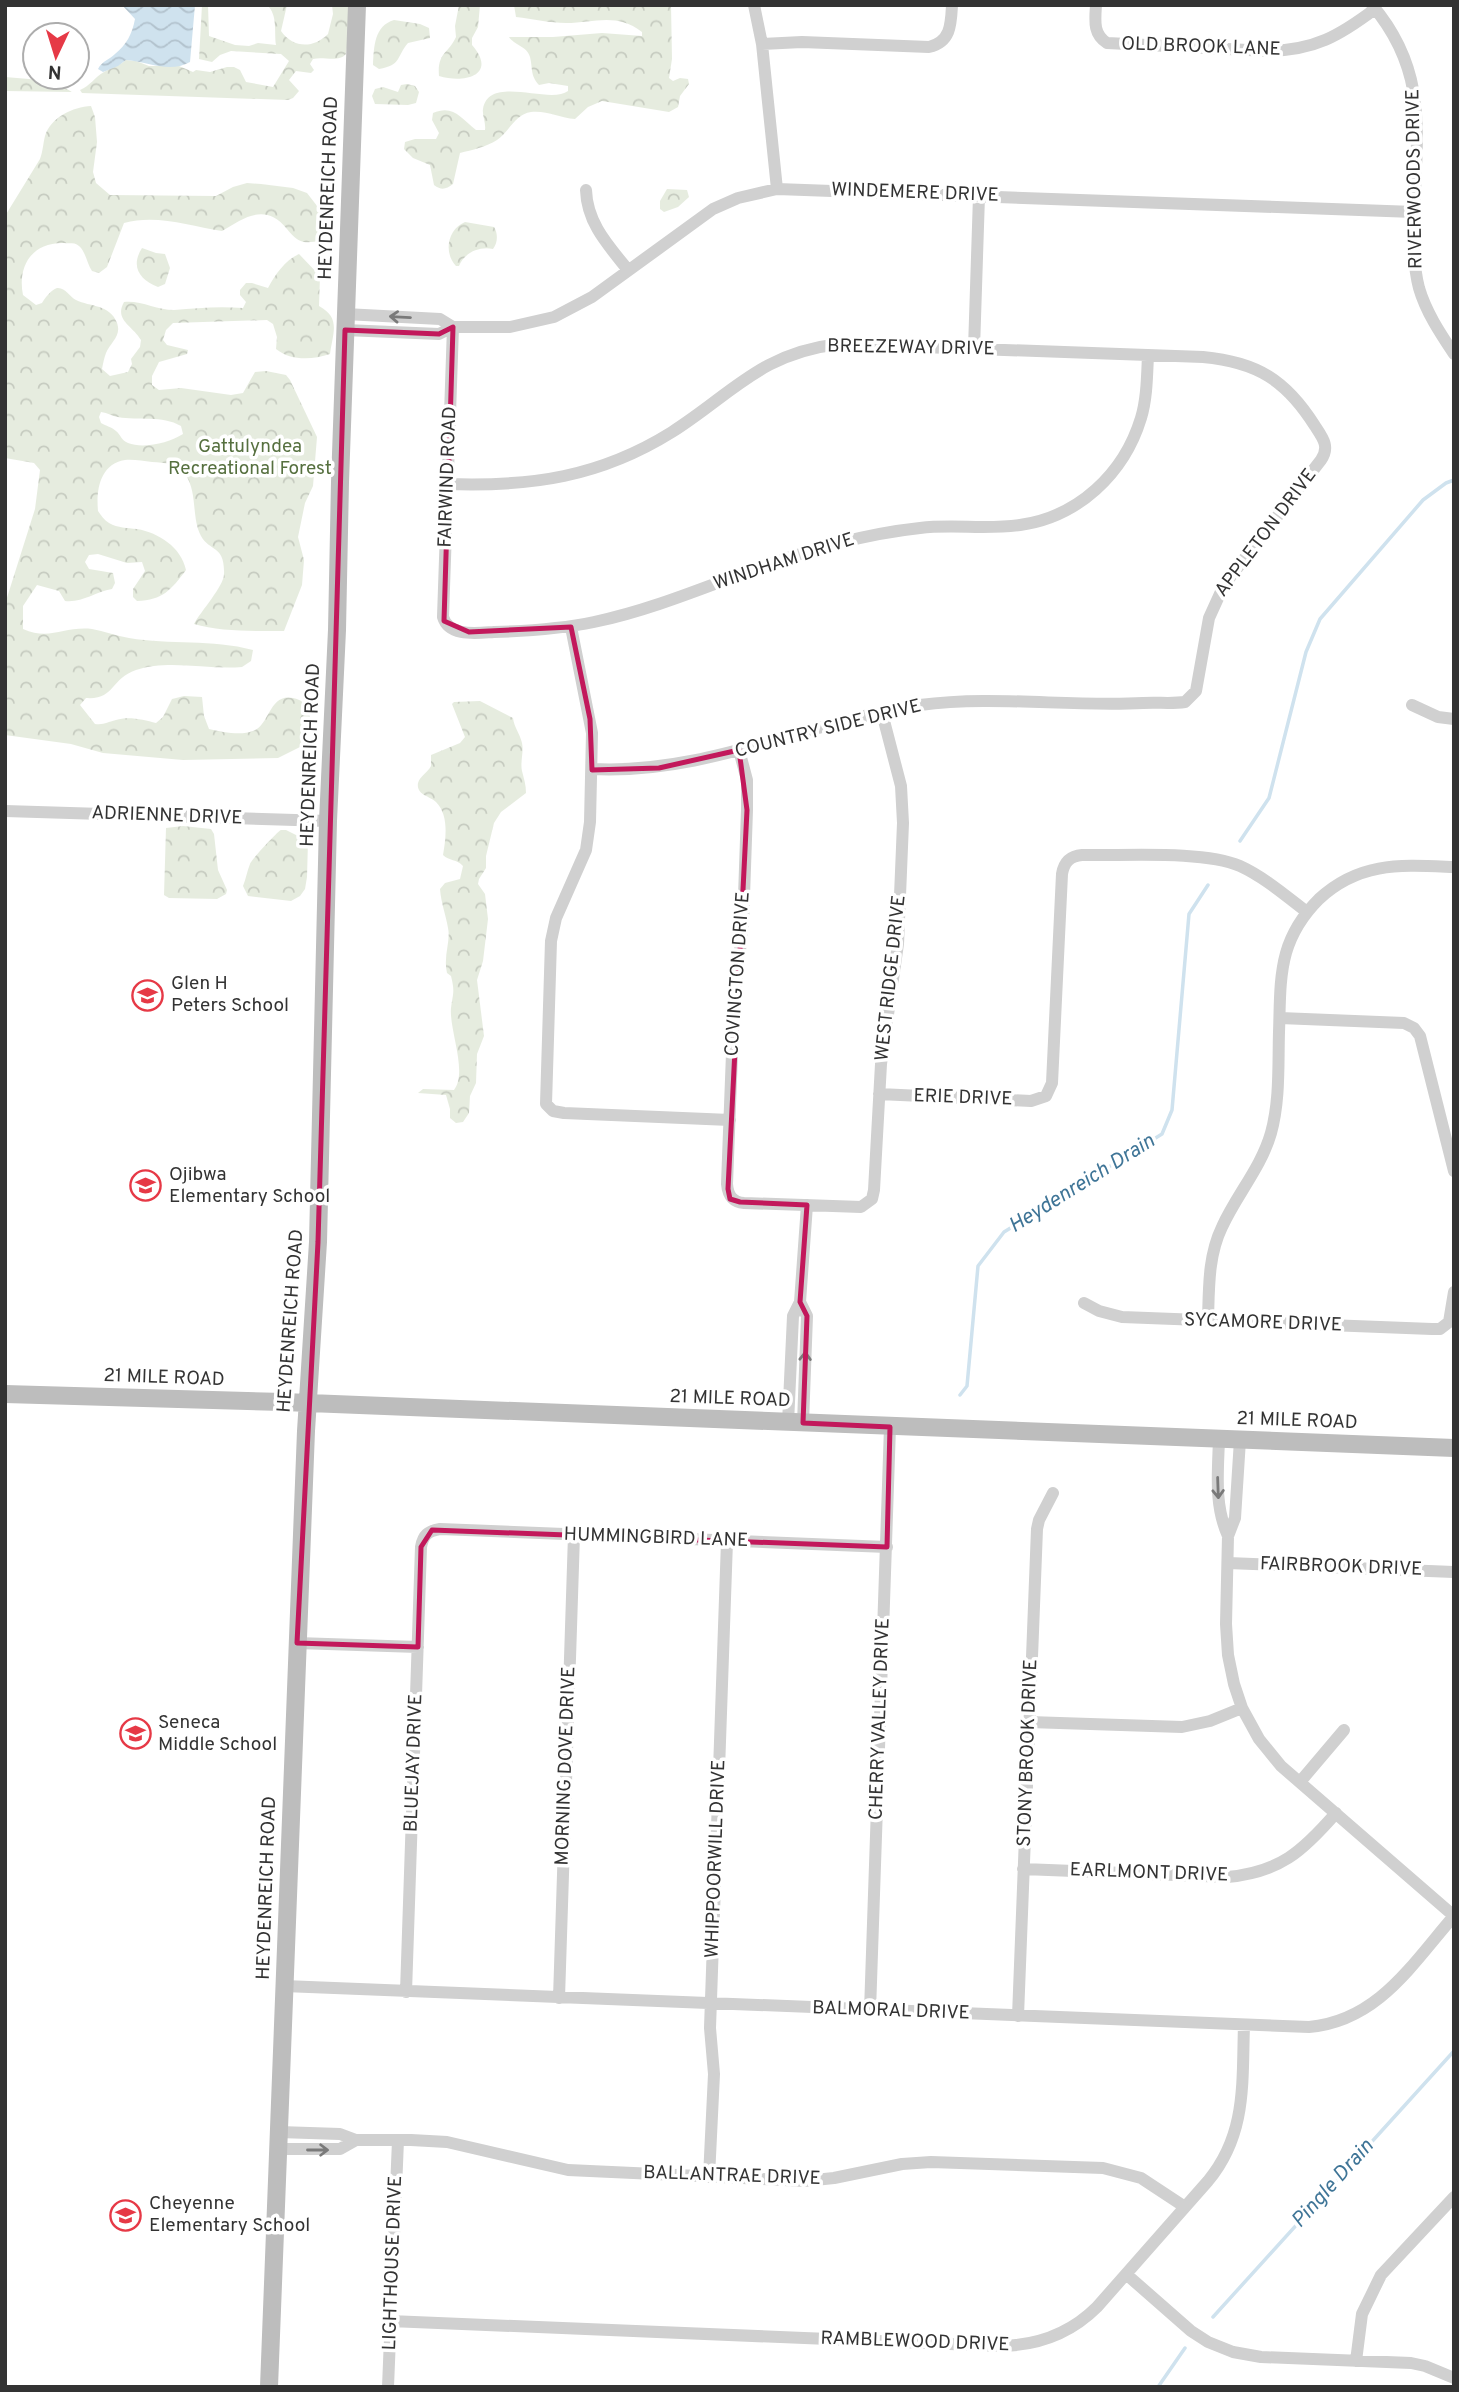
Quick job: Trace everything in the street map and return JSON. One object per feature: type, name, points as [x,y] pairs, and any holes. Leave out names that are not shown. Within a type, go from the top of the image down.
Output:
[{"type":"street","name":"HEYDENREICH ROAD","points":[[269,2387],[307,1404],[318,1242],[328,821],[337,630],[357,5]]},
{"type":"street","points":[[754,5],[762,44],[777,189]]},
{"type":"street","points":[[762,44],[802,42],[921,48],[937,45],[950,30],[952,5]]},
{"type":"street","name":"OLD BROOK LANE","points":[[1096,5],[1095,24],[1101,38],[1115,44],[1293,50],[1327,41],[1347,29],[1373,7]]},
{"type":"street","name":"RIVERWOODS DRIVE","points":[[1373,7],[1401,49],[1412,79],[1417,111],[1414,259],[1419,288],[1429,314],[1454,354]]},
{"type":"street","name":"WINDEMERE DRIVE","points":[[345,322],[440,319],[453,327],[510,327],[541,321],[585,300],[713,209],[738,198],[777,189],[1414,212]]},
{"type":"street","points":[[586,190],[587,208],[595,228],[628,270]]},
{"type":"street","points":[[974,349],[979,195]]},
{"type":"street","name":"FAIRWIND ROAD","points":[[447,625],[443,617],[453,327]]},
{"type":"street","name":"BREEZEWAY DRIVE","points":[[447,484],[498,485],[535,482],[572,476],[606,465],[675,430],[759,369],[784,356],[839,344],[1217,359],[1256,369],[1278,382],[1295,397],[1324,439],[1326,449]]},
{"type":"street","name":"WINDHAM DRIVE","points":[[447,625],[461,632],[571,626],[632,612],[796,555],[857,537],[923,527],[1019,525],[1065,511],[1104,483],[1130,445],[1144,402],[1148,355]]},
{"type":"street","name":"APPLETON DRIVE","points":[[1191,699],[1196,691],[1209,618],[1217,597],[1234,570],[1321,460],[1326,449]]},
{"type":"street","points":[[571,626],[590,719],[592,769],[586,850],[556,918],[551,941],[545,1095],[549,1108],[564,1113],[730,1120]]},
{"type":"street","name":"COUNTRY SIDE DRIVE","points":[[592,769],[659,768],[902,708],[959,702],[1104,705],[1178,703],[1191,699]]},
{"type":"street","points":[[1412,705],[1438,717],[1454,719]]},
{"type":"street","name":"WEST RIDGE DRIVE","points":[[807,1205],[856,1208],[869,1202],[874,1190],[879,1094],[898,944],[903,823],[901,786],[882,713]]},
{"type":"street","name":"COVINGTON DRIVE","points":[[739,750],[747,780],[747,810],[743,925],[734,1000],[727,1184],[732,1198],[740,1202],[807,1205]]},
{"type":"street","name":"ADRIENNE DRIVE","points":[[5,810],[328,821]]},
{"type":"street","name":"ERIE DRIVE","points":[[879,1094],[1031,1101],[1046,1096],[1052,1083],[1062,874],[1067,860],[1082,855],[1199,858],[1228,862],[1254,874],[1307,912]]},
{"type":"street","points":[[1208,1320],[1210,1268],[1217,1239],[1228,1214],[1255,1172],[1271,1132],[1276,1105],[1286,954],[1295,930],[1307,912],[1331,889],[1364,872],[1402,865],[1454,867]]},
{"type":"street","points":[[1280,1018],[1404,1023],[1414,1028],[1420,1036],[1454,1171]]},
{"type":"street","points":[[795,1423],[807,1316],[800,1302],[807,1205]]},
{"type":"street","name":"SYCAMORE DRIVE","points":[[1084,1303],[1099,1311],[1122,1317],[1433,1329],[1446,1326],[1451,1317],[1454,1292]]},
{"type":"street","name":"21 MILE ROAD","points":[[5,1394],[1454,1448]]},
{"type":"street","name":"CHERRY VALLEY DRIVE","points":[[870,2011],[890,1427]]},
{"type":"street","points":[[1219,1439],[1217,1490],[1221,1520],[1228,1536]]},
{"type":"street","points":[[1240,1440],[1235,1518],[1228,1536],[1226,1624],[1228,1655],[1242,1708],[1270,1754],[1454,1916]]},
{"type":"street","name":"STONY BROOK DRIVE","points":[[1018,2017],[1037,1529],[1053,1493]]},
{"type":"street","name":"HUMMINGBIRD LANE","points":[[426,1534],[440,1529],[887,1547]]},
{"type":"street","name":"BLUEJAY DRIVE","points":[[406,1992],[421,1547],[426,1534]]},
{"type":"street","name":"MORNING DOVE DRIVE","points":[[559,1998],[574,1535]]},
{"type":"street","name":"WHIPPOORWILL DRIVE","points":[[709,2176],[714,2074],[710,2028],[727,1541]]},
{"type":"street","name":"FAIRBROOK DRIVE","points":[[1228,1563],[1454,1572]]},
{"type":"street","points":[[297,1643],[418,1647]]},
{"type":"street","points":[[1029,1721],[1182,1727],[1210,1721],[1242,1708]]},
{"type":"street","points":[[1300,1782],[1344,1730]]},
{"type":"street","name":"EARLMONT DRIVE","points":[[1023,1869],[1218,1877],[1253,1874],[1278,1865],[1300,1851],[1336,1813]]},
{"type":"street","name":"BALMORAL DRIVE","points":[[284,1986],[1294,2028],[1323,2026],[1361,2012],[1380,1999],[1454,1916]]},
{"type":"street","name":"RAMBLEWOOD DRIVE","points":[[390,2321],[1011,2346],[1037,2342],[1076,2325],[1097,2307],[1223,2161],[1237,2129],[1241,2105],[1244,2025]]},
{"type":"street","name":"BALLANTRAE DRIVE","points":[[278,2140],[340,2134],[356,2140],[447,2142],[568,2170],[819,2180],[902,2164],[931,2162],[1103,2168],[1141,2178],[1185,2207]]},
{"type":"street","name":"LIGHTHOUSE DRIVE","points":[[387,2387],[398,2140]]},
{"type":"street","points":[[1356,2361],[1362,2314],[1381,2275],[1454,2197]]},
{"type":"street","points":[[1126,2274],[1191,2331],[1220,2348],[1261,2357],[1425,2366],[1454,2378]]},
{"type":"highlighted area","points":[[453,327],[444,621],[469,632],[571,627],[590,719],[592,770],[659,768],[739,750],[747,810],[728,1189],[730,1199],[740,1202],[807,1205],[800,1302],[807,1316],[803,1423],[890,1427],[887,1547],[432,1530],[421,1547],[418,1647],[297,1643],[318,1242],[345,330],[439,334]]},
{"type":"green space","points":[[202,5],[208,5],[209,36],[235,45],[249,46],[258,43],[276,45],[274,19],[267,5],[287,5],[281,31],[291,41],[310,44],[328,34],[333,14],[332,5],[353,5],[346,54],[335,59],[313,59],[310,64],[314,70],[311,73],[296,71],[289,80],[299,91],[288,100],[81,91],[91,91],[91,83],[126,60],[149,66],[179,66],[193,72],[234,67],[240,70],[246,82],[273,87],[289,61],[281,54],[231,51],[212,62],[199,59]]},
{"type":"green space","points":[[459,5],[480,5],[478,27],[472,38],[472,45],[481,64],[475,75],[459,79],[439,76],[439,68],[441,58],[456,37]]},
{"type":"green space","points":[[514,5],[671,5],[672,59],[669,78],[673,81],[688,79],[689,84],[680,96],[678,107],[669,112],[602,101],[588,107],[575,119],[542,112],[525,113],[497,140],[460,153],[453,184],[439,188],[434,185],[430,165],[413,158],[404,149],[405,142],[436,139],[439,133],[432,120],[433,113],[451,111],[476,130],[485,130],[483,109],[488,99],[496,93],[548,95],[568,91],[568,86],[549,83],[539,85],[533,75],[528,53],[509,37],[602,33],[642,36],[642,32],[632,26],[614,20],[560,23],[516,17]]},
{"type":"green space","points":[[394,20],[429,28],[430,38],[408,43],[395,63],[379,69],[373,65],[376,38],[382,27]]},
{"type":"green space","points":[[5,77],[21,78],[21,91],[72,92],[5,91]]},
{"type":"green space","points":[[401,85],[415,86],[419,92],[416,103],[375,104],[372,96],[375,89],[383,87],[398,92]]},
{"type":"green space","name":"Gattulyndea Recreational Forest","points":[[91,106],[95,117],[97,142],[93,172],[96,183],[110,195],[216,196],[247,183],[293,188],[307,193],[321,211],[333,217],[336,224],[333,238],[307,242],[297,239],[279,221],[263,214],[246,218],[222,231],[161,220],[136,221],[124,223],[107,267],[99,273],[92,271],[79,246],[64,243],[44,246],[36,251],[25,265],[23,274],[23,295],[36,305],[42,303],[53,290],[60,288],[76,300],[110,312],[117,323],[118,332],[106,353],[102,369],[110,376],[128,372],[131,359],[140,347],[141,340],[125,322],[121,313],[124,302],[174,310],[243,308],[246,302],[240,295],[240,290],[246,283],[268,288],[285,264],[299,254],[320,276],[319,306],[330,315],[334,326],[330,354],[302,358],[282,353],[276,349],[277,337],[273,324],[267,320],[173,323],[166,330],[163,340],[167,345],[188,350],[187,354],[159,362],[152,376],[152,385],[159,390],[181,388],[231,395],[243,393],[255,372],[286,375],[290,380],[317,437],[313,486],[305,503],[298,537],[304,560],[302,585],[284,631],[227,630],[194,624],[223,579],[222,558],[201,536],[192,489],[185,474],[170,464],[138,460],[117,462],[105,472],[99,487],[98,511],[112,525],[145,531],[168,542],[179,554],[186,570],[181,577],[160,596],[137,601],[133,597],[133,589],[145,571],[142,562],[127,563],[98,554],[89,555],[85,562],[89,569],[113,573],[115,583],[112,589],[65,601],[59,591],[37,585],[23,606],[23,629],[41,634],[92,629],[144,640],[222,644],[253,650],[251,661],[242,667],[162,665],[136,670],[121,678],[102,696],[86,698],[80,705],[95,724],[126,718],[156,723],[163,717],[172,699],[184,696],[202,697],[204,716],[209,729],[243,733],[259,728],[279,700],[296,699],[310,710],[309,727],[302,746],[278,758],[183,760],[103,753],[71,744],[5,735],[5,604],[35,509],[40,470],[34,463],[5,458],[5,216],[40,159],[45,136],[52,123],[70,111]],"holes":[[[101,412],[116,417],[174,423],[181,426],[183,434],[156,444],[134,445],[101,423]]]},
{"type":"green space","points":[[667,189],[687,190],[689,197],[678,207],[664,212],[660,209],[660,201]]},
{"type":"green space","points":[[465,222],[494,227],[497,241],[493,249],[473,252],[456,266],[450,254],[449,241],[459,225]]},
{"type":"green space","points":[[142,248],[165,254],[170,268],[165,284],[158,287],[142,277],[137,261]]},
{"type":"green space","points":[[480,701],[513,718],[522,743],[526,793],[501,812],[494,823],[486,856],[486,868],[479,879],[478,884],[485,894],[488,919],[483,961],[477,980],[484,1036],[477,1054],[476,1083],[470,1096],[469,1113],[463,1122],[456,1123],[450,1118],[446,1095],[418,1093],[423,1089],[454,1090],[458,1082],[459,1062],[451,1017],[453,986],[446,967],[449,933],[440,889],[445,883],[460,879],[463,866],[443,855],[446,834],[443,813],[436,802],[419,790],[418,783],[431,766],[431,755],[460,743],[465,737],[452,704]]},
{"type":"green space","points":[[183,826],[211,829],[214,834],[218,870],[227,890],[226,894],[217,899],[169,898],[164,895],[166,828]]},
{"type":"green space","points":[[281,830],[308,841],[305,889],[291,901],[248,896],[243,886],[250,864]]},
{"type":"water","points":[[122,5],[195,5],[190,62],[166,67],[126,60],[103,72],[98,69],[123,46],[132,29],[135,19]]},
{"type":"waterway","name":"Heydenreich Drain","points":[[1240,841],[1269,798],[1306,652],[1320,619],[1423,500],[1454,480]]},
{"type":"waterway","name":"Heydenreich Drain","points":[[960,1395],[967,1386],[978,1266],[1004,1232],[1162,1134],[1172,1110],[1189,914],[1208,885]]},
{"type":"waterway","name":"Pingle Drain","points":[[1213,2317],[1454,2051]]},
{"type":"waterway","name":"Pingle Drain","points":[[1158,2387],[1185,2348]]},
{"type":"place","name":"Glen H Peters School","points":[[148,995]]},
{"type":"place","name":"Ojibwa Elementary School","points":[[146,1186]]},
{"type":"place","name":"Seneca Middle School","points":[[135,1734]]},
{"type":"place","name":"Cheyenne Elementary School","points":[[126,2215]]}]
